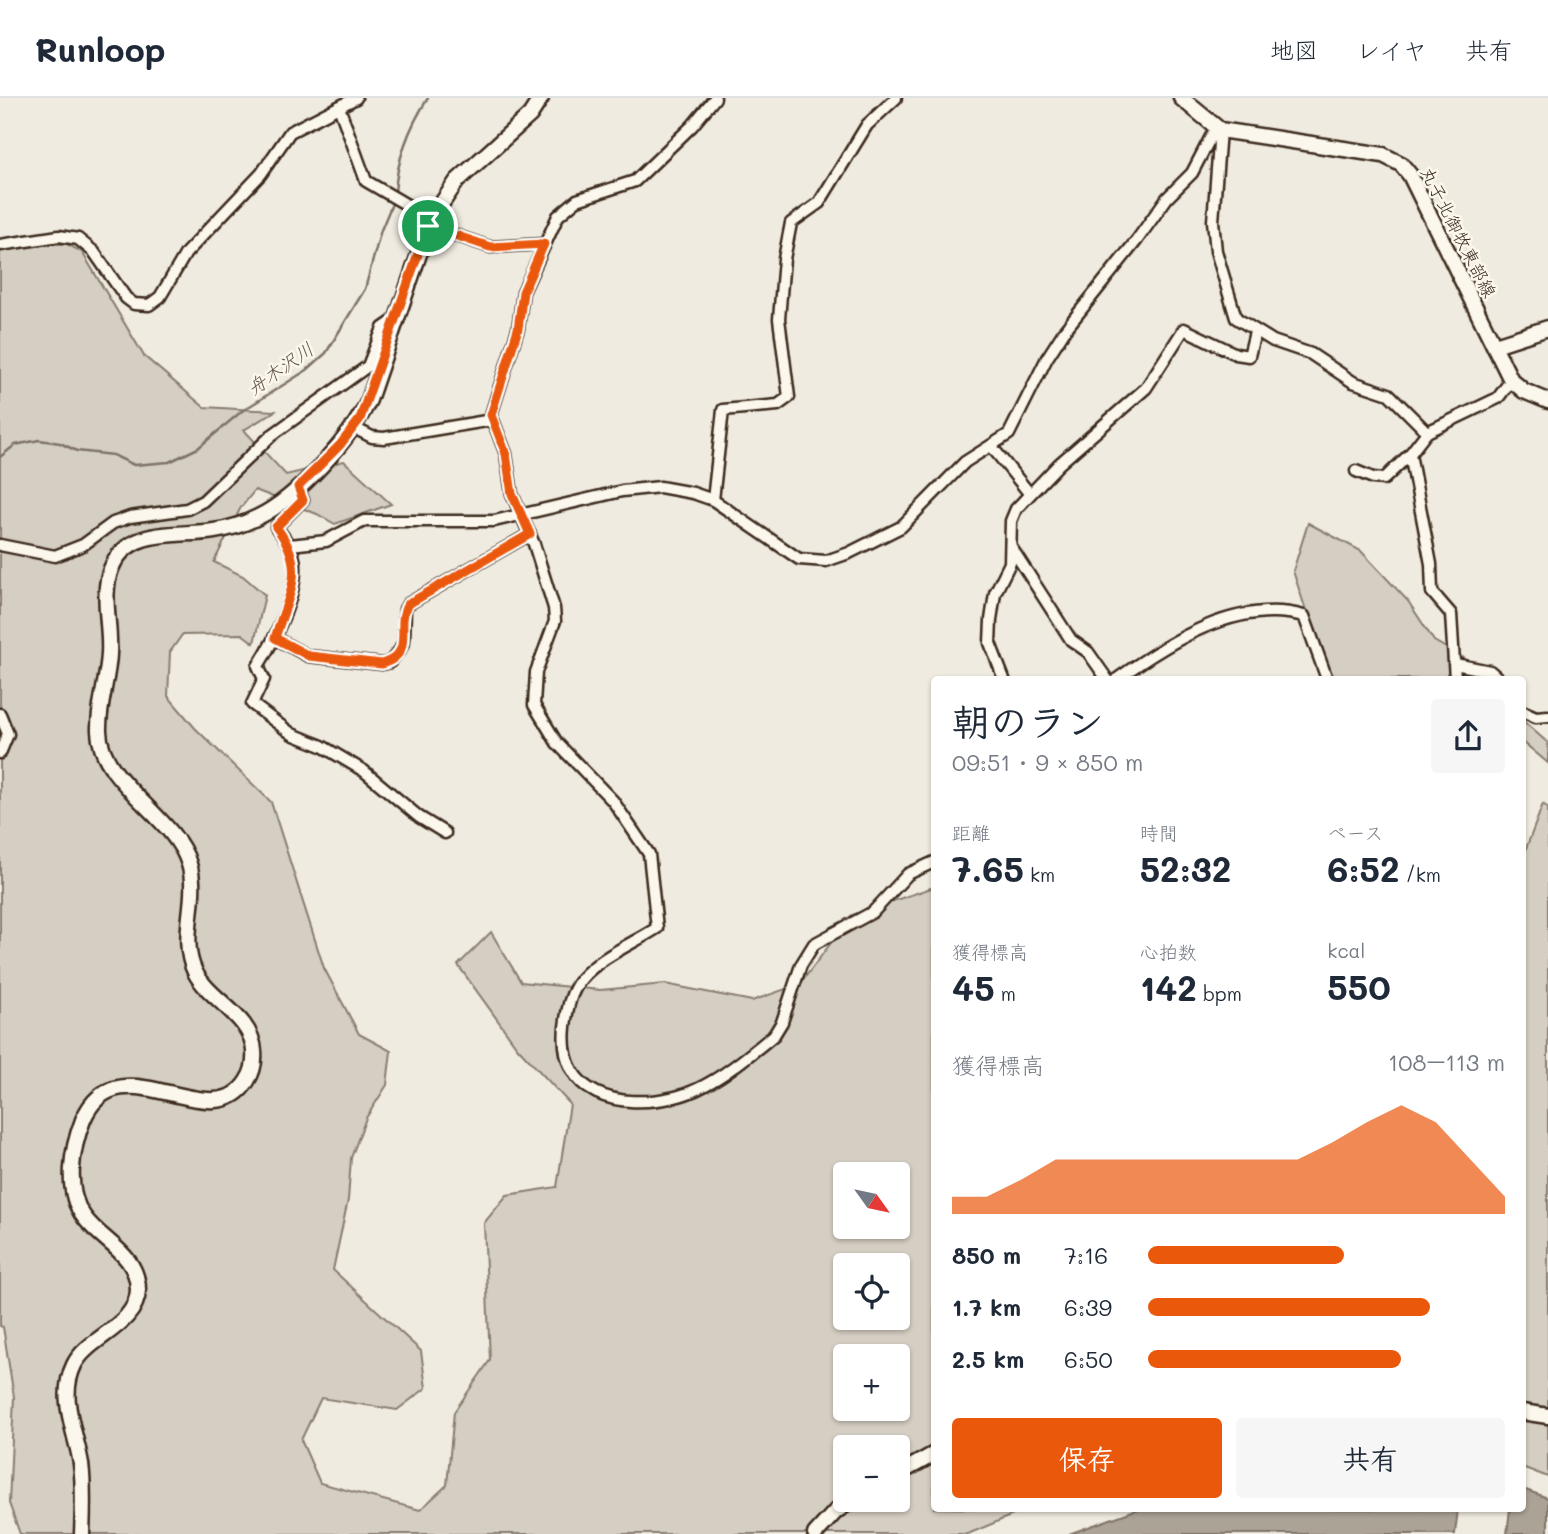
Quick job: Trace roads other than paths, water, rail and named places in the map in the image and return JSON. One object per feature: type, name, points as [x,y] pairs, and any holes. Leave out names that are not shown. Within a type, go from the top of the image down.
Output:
[{"type":"street","points":[[0,245],[59,236],[78,239],[94,252],[125,298],[134,304],[149,305],[160,298],[186,253],[261,174],[290,132],[356,98]]},
{"type":"street","points":[[82,1534],[81,1467],[69,1416],[68,1384],[79,1356],[125,1316],[136,1301],[138,1289],[126,1258],[84,1218],[79,1208],[72,1173],[79,1131],[93,1103],[110,1089],[135,1086],[203,1100],[230,1096],[248,1080],[255,1054],[248,1031],[204,986],[190,959],[188,931],[192,882],[186,855],[120,776],[101,744],[99,730],[110,650],[108,578],[113,564],[128,544],[156,535],[217,531],[267,513],[298,487],[354,428],[369,400],[429,223],[457,180],[530,115],[541,98]]},
{"type":"street","points":[[715,98],[692,126],[635,181],[577,200],[558,216],[523,292],[518,329],[493,404],[492,420],[506,454],[512,494],[530,534],[554,608],[555,621],[536,672],[534,705],[557,743],[613,802],[649,854],[657,928],[594,968],[576,985],[568,1006],[564,1039],[567,1067],[576,1081],[600,1094],[638,1101],[676,1097],[694,1091],[774,1035],[782,1022],[801,965],[814,944],[873,912],[908,874],[931,863]]},
{"type":"street","points":[[713,500],[723,410],[778,405],[789,397],[779,318],[784,259],[791,223],[818,203],[867,125],[896,98]]},
{"type":"street","name":"丸子北御牧東部線","points":[[1190,101],[1218,129],[1383,155],[1401,164],[1410,175],[1511,380]]},
{"type":"street","points":[[339,107],[366,181],[429,223],[490,247],[544,244]]},
{"type":"street","points":[[1218,129],[1213,221],[1216,251],[1236,318],[1255,332],[1311,354],[1353,382],[1389,394],[1427,432]]},
{"type":"street","points":[[290,545],[326,541],[364,521],[494,521],[642,488],[674,488],[713,500],[791,555],[813,562],[826,561],[901,527],[965,462],[992,447],[1017,424],[1047,358],[1065,330],[1167,198],[1192,173],[1218,129]]},
{"type":"street","points":[[0,545],[55,556],[83,545],[113,523],[130,517],[187,509],[203,501],[272,435],[368,366],[383,328],[396,319]]},
{"type":"street","points":[[1495,345],[1548,328]]},
{"type":"street","points":[[1003,676],[990,643],[990,620],[995,593],[1010,563],[1010,521],[1029,493],[1146,388],[1184,329],[1236,354],[1249,356],[1255,332]]},
{"type":"street","points":[[1356,471],[1384,479],[1410,454],[1427,432],[1498,398],[1511,380],[1524,391],[1548,401]]},
{"type":"street","points":[[354,428],[372,438],[384,438],[492,420]]},
{"type":"street","points":[[992,447],[1029,493]]},
{"type":"street","points":[[1410,454],[1431,564],[1432,592],[1451,614],[1454,676]]},
{"type":"street","points":[[298,487],[303,500],[276,527],[290,545],[295,564],[294,579],[275,638],[258,666],[264,679],[252,704],[292,734],[322,746],[364,771],[419,817],[445,834]]},
{"type":"street","points":[[275,638],[322,660],[348,658],[382,664],[390,662],[404,640],[404,616],[408,604],[530,534]]},
{"type":"street","points":[[1010,546],[1071,640],[1087,652],[1105,676]]},
{"type":"street","points":[[1122,676],[1181,638],[1208,626],[1244,616],[1281,613],[1304,616],[1326,676]]},
{"type":"street","points":[[1455,664],[1490,671],[1496,676]]},
{"type":"street","points":[[1526,713],[1536,717],[1548,716]]},
{"type":"street","points":[[0,714],[8,734],[0,753]]},
{"type":"street","points":[[1526,1413],[1548,1416]]},
{"type":"street","points":[[910,1467],[931,1456]]},
{"type":"street","points":[[815,1534],[835,1512]]},
{"type":"waterway","name":"舟木沢川","points":[[395,193],[398,168],[406,143],[428,98]]},
{"type":"waterway","name":"舟木沢川","points":[[0,457],[15,445],[39,440],[60,443],[77,451],[113,455],[134,465],[169,462],[198,448],[242,411],[307,370],[326,353],[365,289],[381,230],[394,199]]}]
